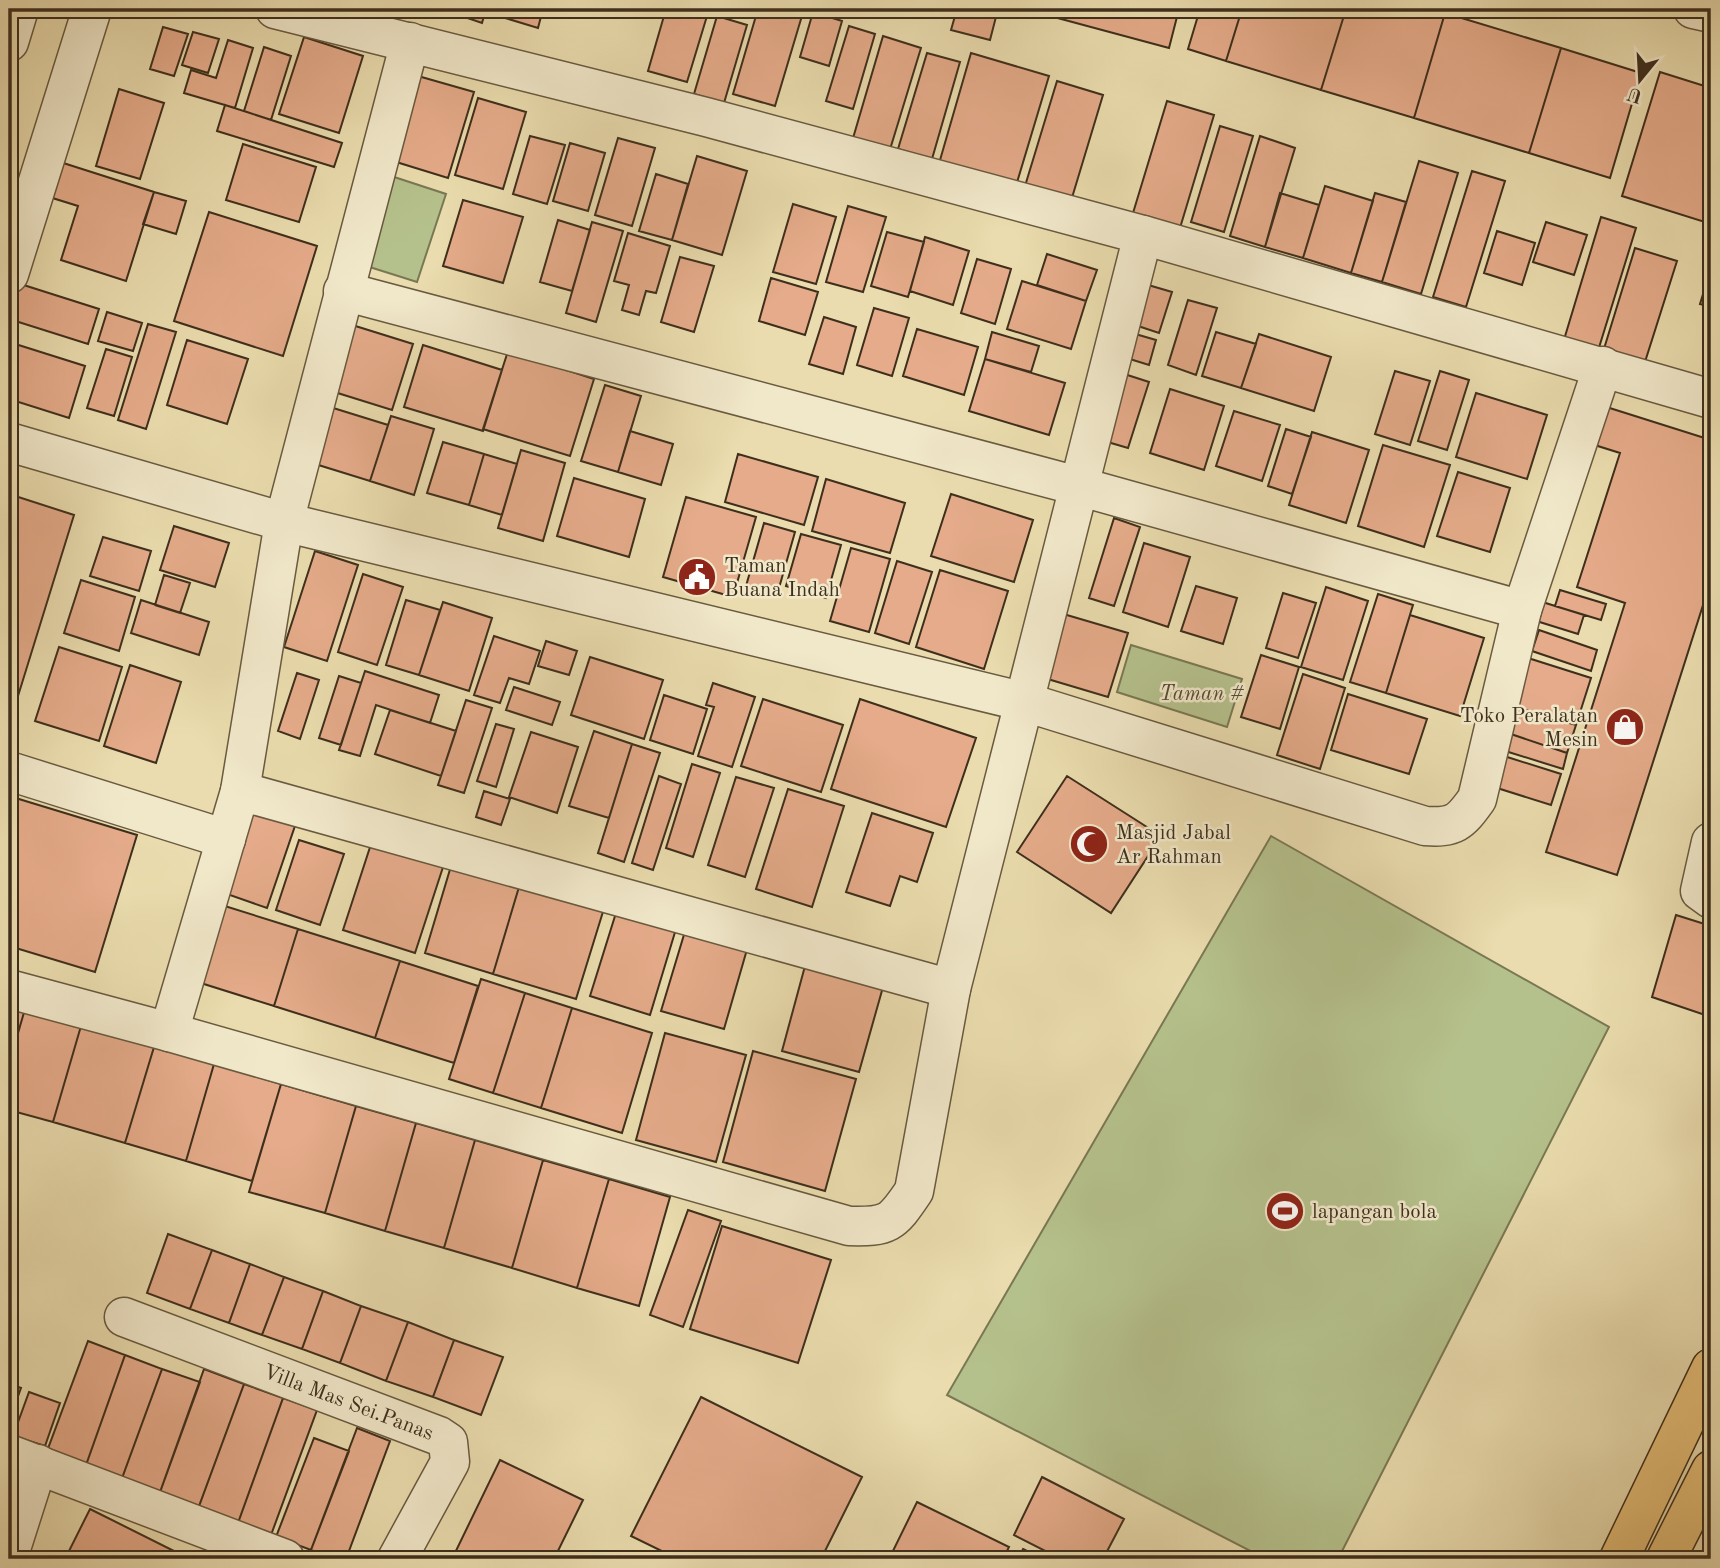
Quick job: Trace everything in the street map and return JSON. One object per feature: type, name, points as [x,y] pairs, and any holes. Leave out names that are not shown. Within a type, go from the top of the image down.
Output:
[{"type":"main road","points":[[1620,1559],[1711,1368]]},
{"type":"main road","points":[[1666,1559],[1711,1470]]},
{"type":"street","points":[[9,42],[19,9]]},
{"type":"street","points":[[9,274],[92,9]]},
{"type":"street","points":[[275,9],[706,117],[1143,235],[1711,399]]},
{"type":"street","points":[[1693,9],[1711,13]]},
{"type":"street","points":[[169,1032],[240,791],[284,522],[410,42]]},
{"type":"street","points":[[9,989],[849,1226],[879,1227],[899,1213],[914,1191],[951,989],[1143,235]]},
{"type":"street","points":[[343,291],[1078,486],[1522,610]]},
{"type":"street","points":[[9,442],[284,522],[1025,702],[1424,826],[1447,827],[1464,818],[1477,799],[1522,610],[1603,366]]},
{"type":"street","points":[[9,771],[226,838]]},
{"type":"street","points":[[240,791],[951,989]]},
{"type":"street","points":[[1711,842],[1699,883],[1700,891],[1711,899]]},
{"type":"street","name":"Villa Mas Sei.Panas","points":[[124,1317],[439,1436],[448,1442],[450,1462],[397,1559]]},
{"type":"street","points":[[9,1555],[24,1459],[213,1547],[285,1559]]},
{"type":"green space","points":[[385,174],[446,194],[417,282],[357,263]]},
{"type":"green space","name":"Taman #","points":[[1131,645],[1242,679],[1227,727],[1117,692]]},
{"type":"green space","name":"lapangan bola","points":[[1271,836],[1609,1027],[1338,1559],[1266,1559],[947,1395]]},
{"type":"building","points":[[441,9],[486,9],[482,23]]},
{"type":"building","points":[[505,9],[543,9],[538,28],[502,17]]},
{"type":"building","points":[[666,9],[681,9],[707,16],[687,82],[648,71]]},
{"type":"building","points":[[758,9],[804,9],[775,106],[733,94]]},
{"type":"building","points":[[957,9],[998,9],[990,40],[951,30]]},
{"type":"building","points":[[1024,9],[1179,9],[1169,48]]},
{"type":"building","points":[[1200,9],[1242,9],[1226,61],[1188,49]]},
{"type":"building","points":[[1242,9],[1346,9],[1321,90],[1226,61]]},
{"type":"building","points":[[1346,9],[1431,9],[1445,13],[1414,118],[1321,90]]},
{"type":"building","points":[[813,12],[842,21],[829,66],[800,57]]},
{"type":"building","points":[[1445,13],[1561,48],[1529,153],[1414,118]]},
{"type":"building","points":[[717,16],[747,25],[724,103],[694,94]]},
{"type":"building","points":[[849,26],[875,34],[853,109],[826,101]]},
{"type":"building","points":[[163,27],[188,34],[174,76],[150,69]]},
{"type":"building","points":[[193,32],[219,39],[208,73],[182,65]]},
{"type":"building","points":[[883,36],[921,48],[888,156],[851,145]]},
{"type":"building","points":[[304,37],[363,56],[339,133],[279,114]]},
{"type":"building","points":[[228,40],[253,48],[235,108],[184,93],[191,70],[216,78]]},
{"type":"building","points":[[264,47],[291,56],[271,120],[244,111]]},
{"type":"building","points":[[1561,48],[1641,73],[1610,178],[1529,153]]},
{"type":"building","points":[[927,53],[960,62],[932,159],[898,149]]},
{"type":"building","points":[[971,53],[1049,76],[1015,189],[938,167]]},
{"type":"building","points":[[1660,72],[1711,88],[1711,224],[1622,196]]},
{"type":"building","points":[[418,76],[474,92],[448,178],[393,161]]},
{"type":"building","points":[[1057,81],[1103,95],[1071,201],[1025,186]]},
{"type":"building","points":[[119,89],[164,103],[140,179],[96,166]]},
{"type":"building","points":[[478,98],[526,112],[503,189],[455,175]]},
{"type":"building","points":[[1167,101],[1214,115],[1180,228],[1133,213]]},
{"type":"building","points":[[225,105],[342,143],[334,167],[217,131]]},
{"type":"building","points":[[1220,126],[1253,136],[1224,232],[1191,222]]},
{"type":"building","points":[[530,136],[565,145],[547,204],[513,194]]},
{"type":"building","points":[[1260,136],[1295,148],[1265,247],[1230,236]]},
{"type":"building","points":[[618,138],[655,148],[632,226],[595,215]]},
{"type":"building","points":[[570,143],[605,153],[588,211],[553,201]]},
{"type":"building","points":[[243,144],[316,167],[299,222],[226,200]]},
{"type":"building","points":[[697,156],[747,171],[722,255],[672,240]]},
{"type":"building","points":[[57,161],[154,192],[126,281],[61,260],[78,206],[46,196]]},
{"type":"building","points":[[1419,161],[1458,173],[1421,294],[1382,282]]},
{"type":"building","points":[[1472,171],[1505,181],[1466,307],[1433,297]]},
{"type":"building","points":[[656,174],[688,184],[672,240],[639,231]]},
{"type":"building","points":[[1325,186],[1373,201],[1351,273],[1303,258]]},
{"type":"building","points":[[154,192],[186,201],[176,234],[143,224]]},
{"type":"building","points":[[1280,193],[1319,205],[1303,258],[1265,247]]},
{"type":"building","points":[[1375,193],[1406,202],[1382,282],[1351,273]]},
{"type":"building","points":[[463,200],[523,217],[503,283],[443,266]]},
{"type":"building","points":[[793,204],[836,217],[816,284],[773,272]]},
{"type":"building","points":[[848,206],[886,217],[863,292],[826,282]]},
{"type":"building","points":[[209,212],[317,246],[283,356],[174,321]]},
{"type":"building","points":[[1601,217],[1636,228],[1597,354],[1563,343]]},
{"type":"building","points":[[558,220],[590,230],[572,291],[540,282]]},
{"type":"building","points":[[592,222],[623,231],[596,322],[566,313]]},
{"type":"building","points":[[1546,222],[1587,235],[1574,275],[1533,262]]},
{"type":"building","points":[[1497,231],[1535,243],[1522,285],[1484,273]]},
{"type":"building","points":[[887,232],[924,242],[908,297],[871,286]]},
{"type":"building","points":[[628,233],[670,246],[656,293],[646,291],[639,315],[622,310],[629,285],[614,281]]},
{"type":"building","points":[[925,237],[969,251],[953,305],[910,291]]},
{"type":"building","points":[[1635,248],[1677,261],[1644,365],[1603,352]]},
{"type":"building","points":[[1047,254],[1097,270],[1086,301],[1037,285]]},
{"type":"building","points":[[680,257],[714,266],[694,332],[661,322]]},
{"type":"building","points":[[977,259],[1011,269],[995,324],[961,313]]},
{"type":"building","points":[[1711,268],[1711,307],[1700,304]]},
{"type":"building","points":[[771,278],[818,292],[805,335],[759,321]]},
{"type":"building","points":[[11,281],[99,309],[88,344],[9,319]]},
{"type":"building","points":[[1022,281],[1086,301],[1071,349],[1007,329]]},
{"type":"building","points":[[1138,282],[1172,292],[1159,333],[1126,322]]},
{"type":"building","points":[[1188,300],[1217,308],[1196,375],[1168,365]]},
{"type":"building","points":[[874,308],[909,318],[892,376],[857,365]]},
{"type":"building","points":[[107,312],[142,323],[133,351],[98,341]]},
{"type":"building","points":[[824,317],[856,327],[843,374],[809,364]]},
{"type":"building","points":[[148,324],[176,332],[146,429],[118,420]]},
{"type":"building","points":[[349,324],[413,344],[392,410],[328,390]]},
{"type":"building","points":[[917,329],[978,347],[964,395],[903,376]]},
{"type":"building","points":[[1125,331],[1156,340],[1149,365],[1117,355]]},
{"type":"building","points":[[992,332],[1039,346],[1031,372],[985,359]]},
{"type":"building","points":[[1216,332],[1256,344],[1241,388],[1202,376]]},
{"type":"building","points":[[1259,334],[1331,357],[1314,411],[1241,388]]},
{"type":"building","points":[[187,340],[248,359],[227,424],[167,405]]},
{"type":"building","points":[[9,342],[85,366],[69,418],[9,399]]},
{"type":"building","points":[[423,345],[502,370],[483,431],[404,407]]},
{"type":"building","points":[[106,349],[132,357],[114,416],[87,408]]},
{"type":"building","points":[[508,351],[594,379],[570,456],[483,429]]},
{"type":"building","points":[[985,359],[1065,383],[1049,435],[969,411]]},
{"type":"building","points":[[1115,371],[1149,382],[1128,448],[1094,438]]},
{"type":"building","points":[[1395,371],[1430,381],[1410,445],[1375,434]]},
{"type":"building","points":[[1440,371],[1469,380],[1447,450],[1418,441]]},
{"type":"building","points":[[605,385],[641,396],[618,472],[581,461]]},
{"type":"building","points":[[1170,389],[1224,406],[1204,470],[1150,453]]},
{"type":"building","points":[[1476,393],[1547,415],[1527,479],[1456,457]]},
{"type":"building","name":"Toko Peralatan Mesin","points":[[1597,404],[1711,440],[1711,580],[1617,875],[1546,852],[1625,603],[1577,587],[1620,453],[1585,442]]},
{"type":"building","points":[[330,407],[388,425],[370,481],[312,463]]},
{"type":"building","points":[[1234,411],[1280,425],[1262,481],[1216,466]]},
{"type":"building","points":[[391,416],[434,429],[414,495],[370,481]]},
{"type":"building","points":[[1286,429],[1311,437],[1292,494],[1268,486]]},
{"type":"building","points":[[630,431],[673,444],[661,485],[618,472]]},
{"type":"building","points":[[1312,432],[1369,450],[1346,523],[1289,505]]},
{"type":"building","points":[[443,442],[484,454],[469,505],[427,493]]},
{"type":"building","points":[[1383,445],[1450,465],[1424,547],[1358,526]]},
{"type":"building","points":[[521,450],[565,463],[543,541],[498,528]]},
{"type":"building","points":[[484,454],[517,464],[502,515],[469,505]]},
{"type":"building","points":[[738,454],[818,477],[804,525],[725,502]]},
{"type":"building","points":[[1458,472],[1510,488],[1490,552],[1437,536]]},
{"type":"building","points":[[574,478],[645,499],[629,557],[557,536]]},
{"type":"building","points":[[826,479],[905,503],[890,553],[812,531]]},
{"type":"building","points":[[9,494],[74,515],[14,709],[9,707]]},
{"type":"building","points":[[951,494],[1033,520],[1014,582],[931,556]]},
{"type":"building","points":[[686,497],[756,517],[733,597],[663,577]]},
{"type":"building","points":[[1114,518],[1140,527],[1114,606],[1089,598]]},
{"type":"building","points":[[764,523],[795,532],[777,595],[746,586]]},
{"type":"building","points":[[174,526],[229,543],[215,587],[160,570]]},
{"type":"building","points":[[801,534],[841,545],[826,598],[786,586]]},
{"type":"building","points":[[103,537],[151,551],[139,591],[90,576]]},
{"type":"building","points":[[1144,543],[1190,557],[1168,627],[1123,612]]},
{"type":"building","points":[[851,548],[890,559],[869,632],[830,621]]},
{"type":"building","points":[[315,551],[358,565],[327,661],[284,647]]},
{"type":"building","points":[[897,561],[932,572],[909,644],[875,633]]},
{"type":"building","points":[[940,570],[1008,591],[984,669],[916,647]]},
{"type":"building","points":[[363,574],[403,587],[377,665],[338,652]]},
{"type":"building","points":[[164,575],[190,583],[180,613],[155,605]]},
{"type":"building","points":[[81,580],[135,597],[119,651],[64,633]]},
{"type":"building","points":[[1196,586],[1237,598],[1223,644],[1181,631]]},
{"type":"building","points":[[1326,587],[1368,601],[1343,680],[1301,667]]},
{"type":"building","points":[[1560,590],[1606,604],[1601,620],[1555,606]]},
{"type":"building","points":[[1283,593],[1316,603],[1298,658],[1266,648]]},
{"type":"building","points":[[1378,594],[1413,605],[1386,693],[1350,682]]},
{"type":"building","points":[[141,600],[209,622],[199,655],[131,633]]},
{"type":"building","points":[[406,600],[440,610],[419,675],[386,665]]},
{"type":"building","points":[[1536,600],[1584,615],[1578,634],[1530,619]]},
{"type":"building","points":[[443,602],[492,618],[469,691],[419,675]]},
{"type":"building","points":[[1060,613],[1128,633],[1108,697],[1041,677]]},
{"type":"building","points":[[1410,615],[1484,638],[1460,716],[1386,693]]},
{"type":"building","points":[[1539,630],[1597,650],[1591,671],[1532,651]]},
{"type":"building","points":[[494,636],[540,651],[529,684],[509,678],[500,703],[474,695]]},
{"type":"building","points":[[546,641],[577,651],[569,675],[538,666]]},
{"type":"building","points":[[59,647],[122,667],[99,741],[35,721]]},
{"type":"building","points":[[1261,655],[1299,667],[1280,729],[1241,717]]},
{"type":"building","points":[[590,657],[663,680],[644,739],[571,715]]},
{"type":"building","points":[[1528,658],[1591,678],[1576,725],[1513,706]]},
{"type":"building","points":[[130,665],[181,682],[156,763],[104,746]]},
{"type":"building","points":[[365,671],[439,695],[430,723],[376,705],[360,756],[339,750]]},
{"type":"building","points":[[297,673],[319,680],[300,739],[278,731]]},
{"type":"building","points":[[1303,674],[1345,688],[1320,769],[1277,755]]},
{"type":"building","points":[[339,676],[361,683],[341,745],[319,738]]},
{"type":"building","points":[[713,683],[755,697],[732,767],[698,756],[714,707],[706,705]]},
{"type":"building","points":[[514,687],[560,702],[552,725],[506,710]]},
{"type":"building","points":[[1348,694],[1427,719],[1409,774],[1331,750]]},
{"type":"building","points":[[664,695],[707,709],[693,754],[650,740]]},
{"type":"building","points":[[763,699],[843,725],[821,792],[741,766]]},
{"type":"building","points":[[860,699],[976,738],[946,827],[831,789]]},
{"type":"building","points":[[466,700],[492,708],[464,793],[438,785]]},
{"type":"building","points":[[1513,706],[1576,725],[1567,753],[1505,732]]},
{"type":"building","points":[[390,710],[456,731],[441,776],[375,754]]},
{"type":"building","points":[[496,724],[514,729],[496,787],[477,781]]},
{"type":"building","points":[[594,731],[632,744],[609,818],[569,806]]},
{"type":"building","points":[[531,732],[578,747],[557,813],[509,797]]},
{"type":"building","points":[[1505,732],[1567,753],[1563,769],[1499,749]]},
{"type":"building","points":[[632,744],[660,753],[624,862],[598,853]]},
{"type":"building","points":[[1504,756],[1561,774],[1551,805],[1494,787]]},
{"type":"building","points":[[692,764],[720,773],[693,857],[666,848]]},
{"type":"building","points":[[659,776],[681,784],[653,870],[632,863]]},
{"type":"building","name":"Masjid Jabal Ar Rahman","points":[[1067,776],[1161,836],[1111,913],[1017,852]]},
{"type":"building","points":[[736,777],[774,788],[745,877],[708,865]]},
{"type":"building","points":[[788,789],[844,806],[812,907],[756,889]]},
{"type":"building","points":[[484,791],[510,799],[501,825],[476,817]]},
{"type":"building","points":[[9,796],[137,835],[95,972],[9,946]]},
{"type":"building","points":[[254,802],[298,817],[267,908],[224,893]]},
{"type":"building","points":[[872,813],[933,833],[917,882],[900,876],[890,906],[846,892]]},
{"type":"building","points":[[373,838],[445,861],[415,953],[343,930]]},
{"type":"building","points":[[299,840],[344,854],[320,925],[276,910]]},
{"type":"building","points":[[454,856],[522,877],[493,974],[425,953]]},
{"type":"building","points":[[522,877],[606,902],[576,999],[493,974]]},
{"type":"building","points":[[620,900],[679,919],[650,1015],[590,996]]},
{"type":"building","points":[[212,902],[298,929],[274,1006],[188,979]]},
{"type":"building","points":[[1676,915],[1711,926],[1711,1017],[1652,997]]},
{"type":"building","points":[[686,928],[748,946],[724,1029],[661,1011]]},
{"type":"building","points":[[298,929],[400,961],[375,1038],[274,1006]]},
{"type":"building","points":[[400,961],[478,986],[454,1063],[375,1038]]},
{"type":"building","points":[[805,966],[883,987],[859,1072],[782,1051]]},
{"type":"building","points":[[481,979],[525,993],[493,1093],[449,1079]]},
{"type":"building","points":[[525,993],[572,1008],[541,1108],[493,1093]]},
{"type":"building","points":[[9,1004],[25,1009],[9,1064]]},
{"type":"building","points":[[572,1008],[652,1033],[622,1133],[541,1108]]},
{"type":"building","points":[[25,1009],[81,1026],[53,1122],[9,1110],[9,1064]]},
{"type":"building","points":[[81,1026],[154,1047],[125,1143],[53,1122]]},
{"type":"building","points":[[665,1033],[746,1055],[716,1162],[636,1140]]},
{"type":"building","points":[[154,1047],[214,1064],[186,1161],[125,1143]]},
{"type":"building","points":[[753,1051],[856,1079],[825,1191],[723,1162]]},
{"type":"building","points":[[214,1064],[281,1084],[252,1181],[186,1161]]},
{"type":"building","points":[[281,1084],[356,1106],[325,1213],[249,1192]]},
{"type":"building","points":[[356,1106],[416,1123],[385,1231],[325,1213]]},
{"type":"building","points":[[416,1123],[475,1140],[444,1248],[385,1231]]},
{"type":"building","points":[[475,1140],[543,1160],[512,1268],[444,1248]]},
{"type":"building","points":[[543,1160],[609,1179],[577,1288],[512,1268]]},
{"type":"building","points":[[609,1179],[670,1197],[639,1306],[577,1288]]},
{"type":"building","points":[[688,1210],[721,1221],[683,1327],[650,1315]]},
{"type":"building","points":[[722,1226],[831,1260],[798,1363],[690,1329]]},
{"type":"building","points":[[168,1234],[212,1250],[190,1309],[147,1293]]},
{"type":"building","points":[[212,1250],[250,1264],[229,1323],[190,1309]]},
{"type":"building","points":[[250,1264],[284,1277],[262,1335],[229,1323]]},
{"type":"building","points":[[284,1277],[323,1291],[302,1349],[262,1335]]},
{"type":"building","points":[[323,1291],[361,1306],[340,1363],[302,1349]]},
{"type":"building","points":[[361,1306],[408,1322],[386,1381],[340,1363]]},
{"type":"building","points":[[408,1322],[454,1340],[433,1397],[386,1381]]},
{"type":"building","points":[[454,1340],[503,1357],[481,1415],[433,1397]]},
{"type":"building","points":[[88,1341],[125,1355],[85,1468],[46,1454]]},
{"type":"building","points":[[125,1355],[162,1369],[121,1481],[85,1468]]},
{"type":"building","points":[[162,1369],[200,1382],[159,1495],[121,1481]]},
{"type":"building","points":[[204,1369],[244,1384],[198,1509],[159,1495]]},
{"type":"building","points":[[9,1384],[21,1388],[9,1422]]},
{"type":"building","points":[[244,1384],[283,1398],[238,1523],[198,1509]]},
{"type":"building","points":[[29,1392],[60,1403],[45,1446],[13,1436]]},
{"type":"building","points":[[701,1397],[862,1477],[821,1559],[678,1559],[631,1536]]},
{"type":"building","points":[[283,1398],[317,1410],[271,1535],[238,1523]]},
{"type":"building","points":[[357,1428],[390,1441],[346,1559],[337,1559],[311,1550]]},
{"type":"building","points":[[314,1438],[349,1451],[311,1550],[276,1537]]},
{"type":"building","points":[[500,1460],[583,1500],[554,1559],[452,1559]]},
{"type":"building","points":[[1042,1477],[1124,1519],[1103,1559],[1061,1559],[1014,1535]]},
{"type":"building","points":[[917,1502],[1009,1547],[1003,1559],[889,1559]]},
{"type":"building","points":[[90,1509],[174,1551],[170,1559],[65,1559]]},
{"type":"building","points":[[220,1547],[244,1559],[214,1559]]},
{"type":"building","points":[[1023,1549],[1043,1559],[1018,1559]]},
{"type":"place","name":"Taman Buana Indah","points":[[697,577]]},
{"type":"place","name":"Toko Peralatan Mesin","points":[[1625,727]]},
{"type":"place","name":"Masjid Jabal Ar Rahman","points":[[1089,844]]},
{"type":"place","name":"lapangan bola","points":[[1285,1211]]}]
